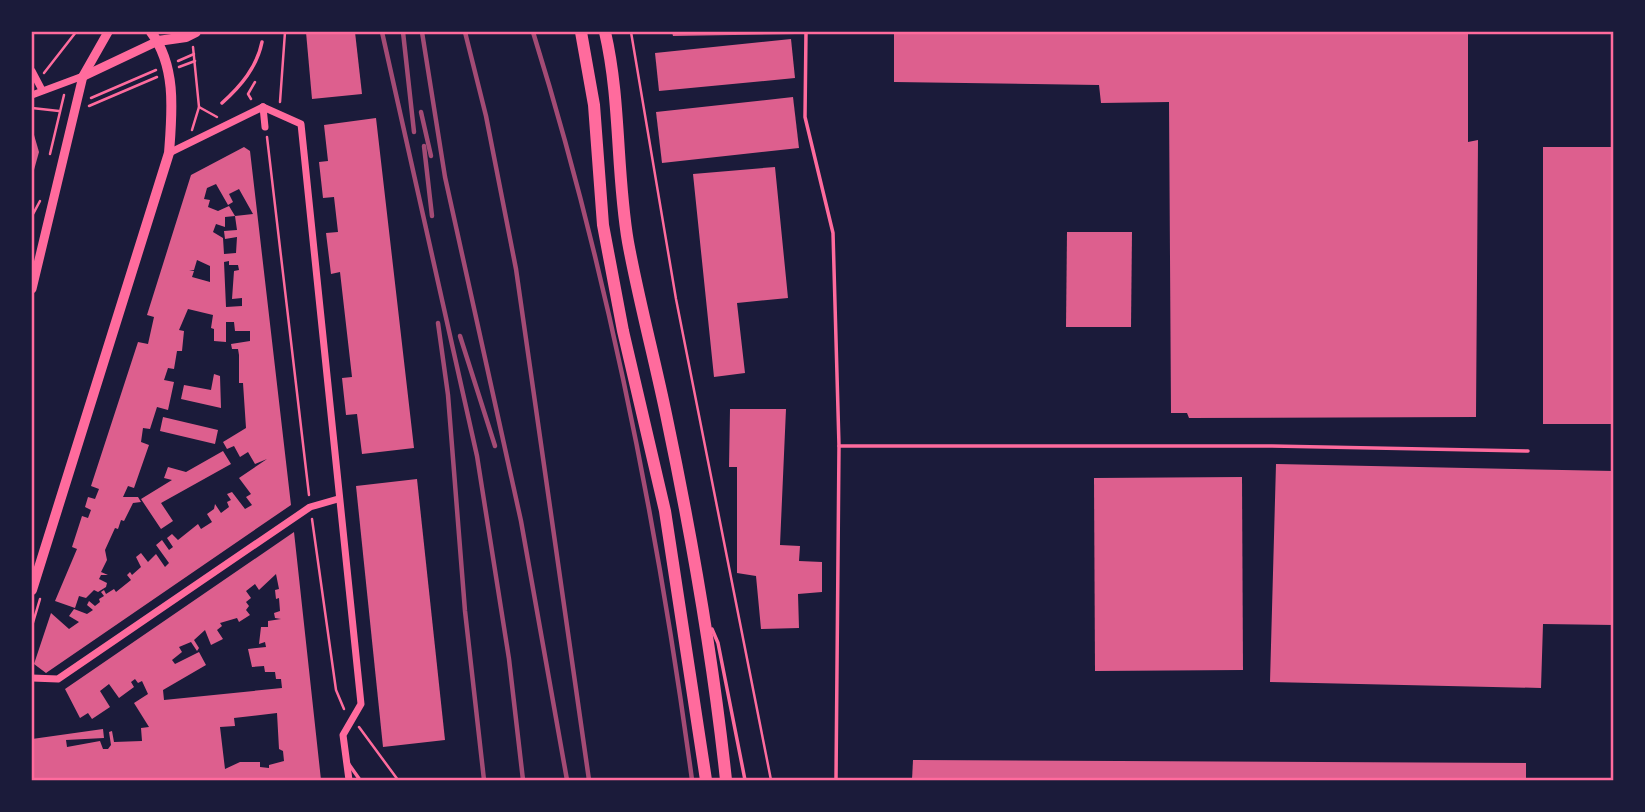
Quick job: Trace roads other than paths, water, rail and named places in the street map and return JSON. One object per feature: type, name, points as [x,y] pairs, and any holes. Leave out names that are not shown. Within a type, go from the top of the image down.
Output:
[{"type":"highway","points":[[581,32],[594,105],[603,225],[623,331],[665,511],[695,691],[706,780]]},
{"type":"highway","points":[[605,32],[617,101],[621,190],[628,239],[643,322],[666,414],[704,613],[726,780]]},
{"type":"main road","points":[[155,36],[169,32]]},
{"type":"main road","points":[[155,36],[186,37],[196,32]]},
{"type":"main road","points":[[32,590],[169,153],[172,108],[167,69],[155,36]]},
{"type":"street","points":[[32,289],[83,76],[108,32]]},
{"type":"street","points":[[32,95],[39,87],[83,76],[155,36]]},
{"type":"street","points":[[32,71],[39,87]]},
{"type":"street","points":[[169,153],[263,107]]},
{"type":"street","points":[[263,107],[302,124],[338,499],[361,704],[343,734],[349,780]]},
{"type":"street","points":[[263,107],[265,127]]},
{"type":"street","points":[[32,678],[58,679],[310,507],[338,499]]},
{"type":"lane","points":[[806,32],[805,117],[833,233],[839,446],[836,780]]},
{"type":"lane","points":[[222,103],[249,74],[259,58],[262,42]]},
{"type":"lane","points":[[839,446],[1272,446],[1528,451]]},
{"type":"lane","points":[[704,613],[718,643],[745,780]]},
{"type":"lane","points":[[345,758],[360,780]]},
{"type":"railway","points":[[382,32],[477,456],[509,659],[523,780]]},
{"type":"railway","points":[[403,32],[414,132]]},
{"type":"railway","points":[[422,32],[445,177],[521,521],[567,780]]},
{"type":"railway","points":[[465,32],[486,116],[516,269],[589,780]]},
{"type":"railway","points":[[533,32],[585,216],[628,403],[664,591],[692,780]]},
{"type":"railway","points":[[421,112],[431,156]]},
{"type":"railway","points":[[424,146],[432,216]]},
{"type":"railway","points":[[438,323],[448,395],[465,611],[484,780]]},
{"type":"railway","points":[[460,336],[495,446]]}]
